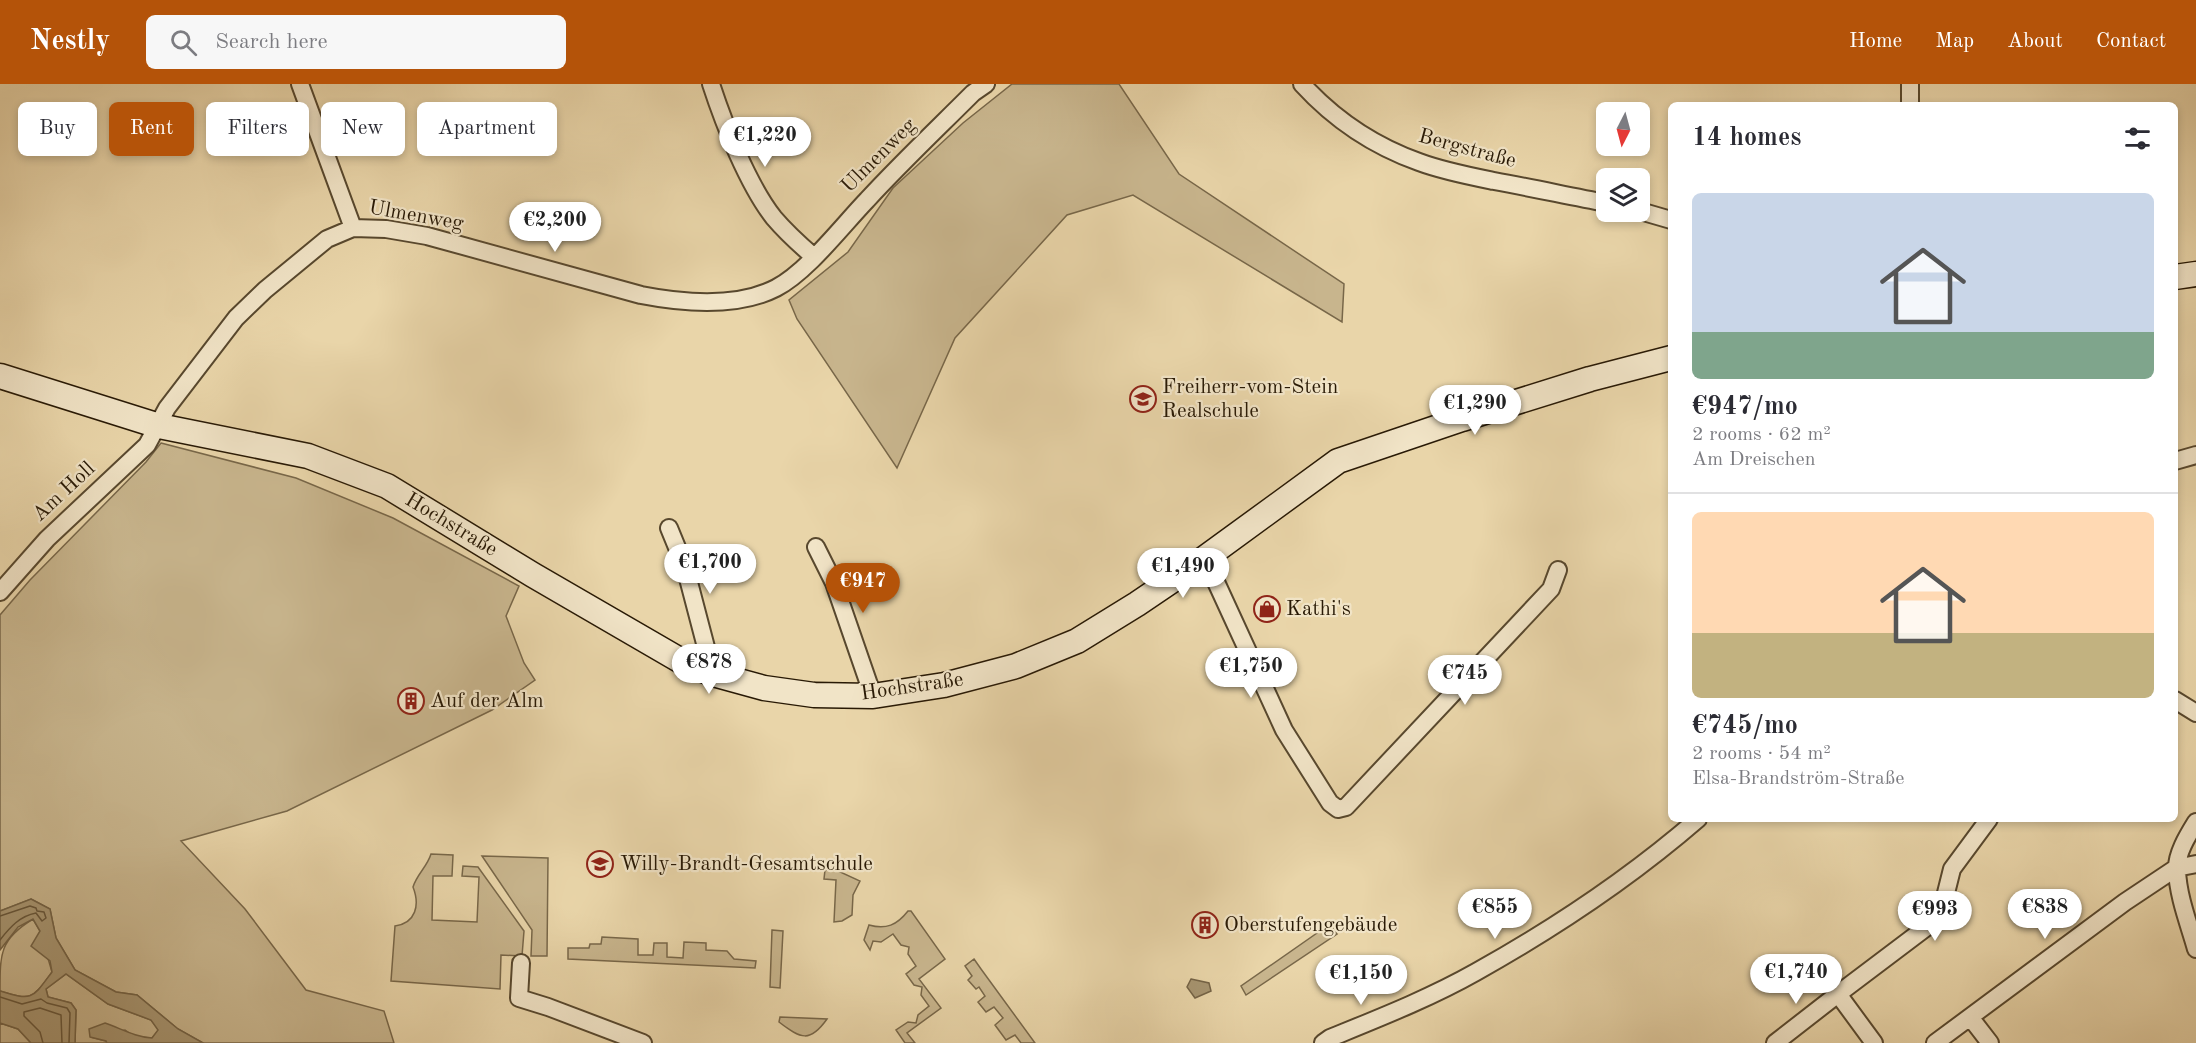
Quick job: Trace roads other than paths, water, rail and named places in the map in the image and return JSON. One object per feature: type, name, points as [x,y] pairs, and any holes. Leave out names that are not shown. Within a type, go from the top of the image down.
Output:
[{"type":"street","points":[[300,84],[353,228]]},
{"type":"street","points":[[711,84],[720,112],[755,189],[772,216],[792,239],[813,256]]},
{"type":"street","name":"Bergstraße","points":[[1302,84],[1346,124],[1377,144],[1419,162],[1461,174],[1596,201]]},
{"type":"street","points":[[1910,84],[1910,102]]},
{"type":"street","name":"Ulmenweg","points":[[159,426],[167,408],[236,318],[265,290],[327,239],[353,228],[386,229],[427,236],[641,295],[694,302],[727,301],[775,288],[794,276],[976,87]]},
{"type":"street","points":[[1650,214],[1668,219]]},
{"type":"street","points":[[2178,277],[2196,274]]},
{"type":"street","name":"Hochstraße","points":[[0,376],[159,426],[308,456],[387,486],[533,575],[683,662],[713,674],[764,688],[804,694],[873,696],[944,685],[1016,666],[1077,641],[1205,558],[1338,461],[1462,418],[1668,359]]},
{"type":"street","name":"Am Holl","points":[[0,592],[47,539],[147,445],[159,426]]},
{"type":"street","points":[[2178,459],[2196,455]]},
{"type":"street","points":[[669,528],[685,567],[713,674]]},
{"type":"street","points":[[816,547],[834,583],[873,696]]},
{"type":"street","points":[[1205,558],[1284,730],[1330,803],[1338,809],[1346,807],[1551,589],[1558,570]]},
{"type":"street","points":[[2178,702],[2196,713]]},
{"type":"street","points":[[1323,1043],[1417,1002],[1476,972],[1586,904],[1662,850],[1695,822]]},
{"type":"street","points":[[1775,1043],[1940,917],[1952,869],[1987,822]]},
{"type":"street","points":[[2196,822],[2185,840],[2176,868],[2184,909],[2196,950]]},
{"type":"street","points":[[1935,1043],[2125,902],[2176,868],[2196,864]]},
{"type":"street","points":[[521,963],[519,999],[548,1007],[643,1043]]},
{"type":"street","points":[[1838,994],[1874,1043]]},
{"type":"street","points":[[1970,1017],[1990,1043]]},
{"type":"water","points":[[31,899],[50,909],[56,938],[75,970],[116,992],[137,995],[178,1029],[203,1043],[107,1043],[90,1037],[89,1029],[105,1023],[152,1038],[158,1030],[151,1020],[108,1004],[66,974],[46,989],[48,997],[71,1003],[76,1010],[75,1043],[31,1043],[18,1029],[0,1023],[0,991],[26,997],[35,993],[52,972],[50,961],[31,946],[40,931],[33,919],[18,927],[0,950],[0,911]]},
{"type":"water","points":[[1191,979],[1209,983],[1211,991],[1195,998],[1187,987]]},
{"type":"place","name":"Freiherr-vom-Stein Realschule","points":[[1143,399]]},
{"type":"place","name":"Kathi's","points":[[1267,609]]},
{"type":"place","name":"Auf der Alm","points":[[411,701]]},
{"type":"place","name":"Willy-Brandt-Gesamtschule","points":[[600,864]]},
{"type":"place","name":"Oberstufengebäude","points":[[1205,925]]}]
